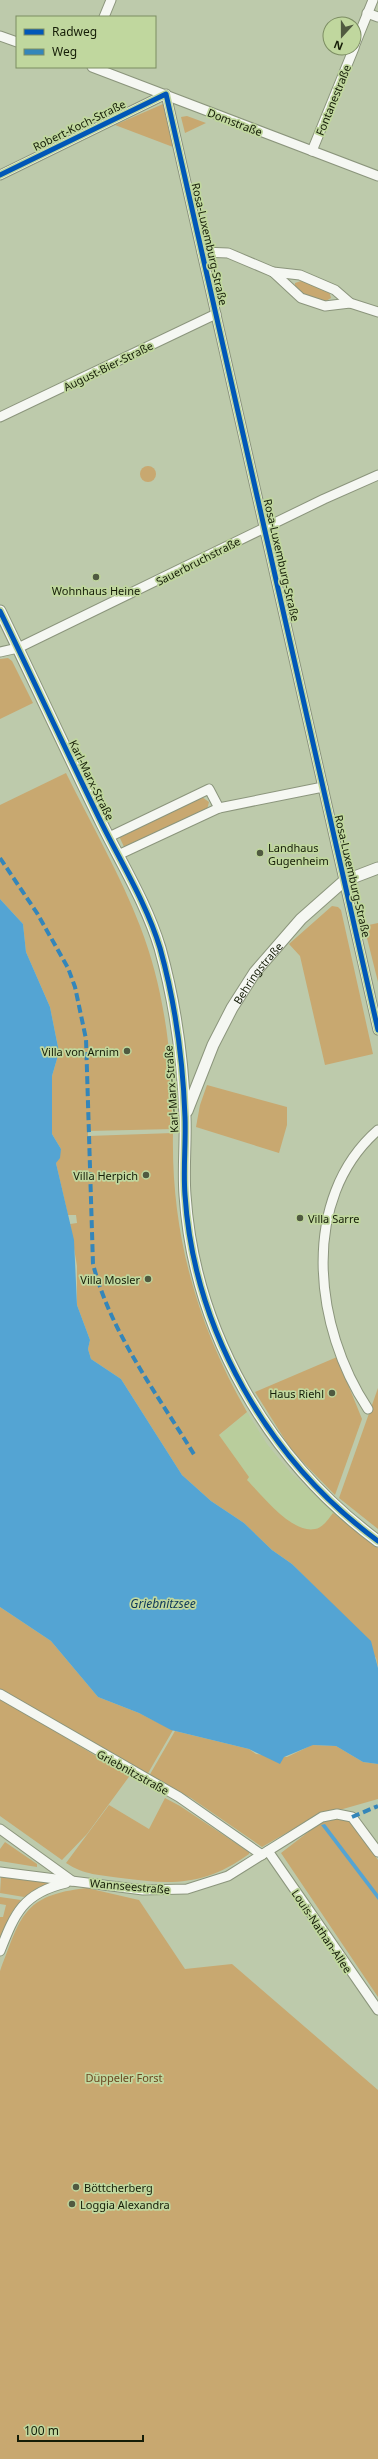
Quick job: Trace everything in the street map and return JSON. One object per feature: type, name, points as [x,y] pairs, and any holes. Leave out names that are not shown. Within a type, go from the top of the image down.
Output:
[{"type":"street","points":[[104,16],[110,0]]},
{"type":"street","name":"Fontanestraße","points":[[362,27],[373,0]]},
{"type":"street","points":[[367,14],[378,17]]},
{"type":"street","points":[[0,36],[16,42]]},
{"type":"street","name":"Fontanestraße","points":[[312,151],[351,56]]},
{"type":"street","name":"Domstraße","points":[[95,68],[378,176]]},
{"type":"street","name":"Robert-Koch-Straße","points":[[0,174],[166,94]]},
{"type":"street","name":"Rosa-Luxemburg-Straße","points":[[166,94],[378,1030]]},
{"type":"street","points":[[202,252],[228,253],[273,272],[300,275],[335,290],[350,303],[378,312]]},
{"type":"street","points":[[273,272],[301,298],[324,306],[350,303]]},
{"type":"street","name":"August-Bier-Straße","points":[[0,417],[216,314]]},
{"type":"street","name":"Sauerbruchstraße","points":[[0,652],[18,648],[264,528],[378,475]]},
{"type":"street","name":"Karl-Marx-Straße","points":[[0,611],[146,912],[164,962],[176,1030],[185,1117],[183,1163],[190,1239],[210,1318],[223,1349],[259,1416],[282,1447],[333,1504],[378,1541]]},
{"type":"street","points":[[118,855],[218,808],[323,787]]},
{"type":"street","points":[[109,837],[209,789],[218,808]]},
{"type":"street","name":"Behringstraße","points":[[185,1117],[213,1045],[232,1008],[255,972],[301,919],[344,881],[378,868]]},
{"type":"street","points":[[368,1409],[357,1392],[340,1356],[329,1313],[323,1259],[326,1223],[334,1192],[348,1164],[378,1130]]},
{"type":"street","name":"Griebnitzstraße","points":[[0,1694],[179,1797],[265,1853]]},
{"type":"street","name":"Wannseestraße","points":[[0,1829],[74,1882],[143,1890],[186,1889],[228,1876],[322,1817],[337,1814],[352,1817],[378,1852]]},
{"type":"street","name":"Louis-Nathan-Allee","points":[[265,1853],[378,2010]]},
{"type":"street","points":[[0,1872],[74,1882]]},
{"type":"street","points":[[0,1951],[15,1916],[26,1901],[43,1890],[74,1882]]},
{"type":"shaded area","points":[[247,1412],[267,1444],[291,1473],[348,1525],[317,1556],[209,1444]]},
{"type":"green space","points":[[163,104],[173,147],[115,125]]},
{"type":"green space","points":[[187,116],[206,123],[185,133],[181,117]]},
{"type":"green space","points":[[304,280],[329,291],[331,298],[326,301],[309,298],[295,288],[295,283]]},
{"type":"green space","points":[[145,466],[151,466],[156,471],[154,480],[151,482],[145,482],[140,477],[140,471]]},
{"type":"green space","points":[[8,658],[12,661],[33,703],[0,719],[0,659]]},
{"type":"green space","points":[[66,773],[124,887],[149,950],[156,975],[166,1026],[173,1103],[173,1129],[88,1131],[88,1136],[173,1133],[177,1207],[182,1242],[190,1277],[214,1346],[229,1379],[247,1412],[219,1435],[249,1477],[247,1480],[287,1520],[306,1529],[315,1529],[323,1525],[333,1513],[378,1548],[378,1668],[376,1658],[321,1593],[292,1564],[272,1550],[244,1523],[211,1501],[182,1475],[121,1379],[91,1359],[88,1349],[90,1340],[77,1305],[77,1266],[70,1224],[77,1223],[76,1215],[68,1215],[56,1163],[61,1149],[52,1134],[52,1076],[59,1052],[50,1007],[26,952],[23,924],[0,899],[0,805]]},
{"type":"green space","points":[[202,797],[209,802],[207,810],[125,849],[119,836]]},
{"type":"green space","points":[[332,906],[338,907],[341,910],[373,1054],[325,1065],[300,956],[289,944]]},
{"type":"green space","points":[[378,923],[378,982],[364,926]]},
{"type":"green space","points":[[207,1085],[287,1107],[287,1125],[279,1153],[196,1127],[200,1105]]},
{"type":"green space","points":[[337,1357],[362,1419],[335,1495],[292,1451],[255,1392]]},
{"type":"green space","points":[[378,1388],[378,1529],[339,1498]]},
{"type":"green space","points":[[0,1607],[51,1641],[98,1697],[139,1713],[173,1730],[147,1775],[0,1690]]},
{"type":"green space","points":[[0,1698],[101,1759],[131,1774],[87,1834],[62,1860],[0,1816]]},
{"type":"green space","points":[[175,1731],[249,1749],[256,1754],[287,1757],[312,1745],[336,1746],[363,1762],[378,1764],[378,1799],[336,1811],[321,1813],[262,1847],[191,1798],[149,1776]]},
{"type":"green space","points":[[165,1798],[180,1806],[249,1852],[249,1854],[233,1865],[203,1878],[172,1882],[156,1882],[99,1875],[79,1870],[66,1863],[109,1805],[149,1829]]},
{"type":"green space","points":[[337,1818],[350,1821],[378,1860],[378,1997],[281,1853],[316,1826],[315,1823]]},
{"type":"green space","points":[[5,1842],[37,1864],[37,1867],[0,1861],[0,1849]]},
{"type":"green space","points":[[1,1877],[54,1882],[39,1887],[24,1897],[0,1893]]},
{"type":"green space","name":"Düppeler Forst","points":[[87,1888],[139,1900],[185,1969],[232,1964],[378,2090],[378,2459],[0,2459],[0,1971],[13,1936],[27,1912],[36,1903],[49,1896],[65,1891]]},
{"type":"green space","points":[[0,1897],[21,1900],[12,1912],[0,1940],[0,1917],[3,1917],[6,1905],[0,1904]]},
{"type":"water","name":"Griebnitzsee","points":[[0,899],[23,924],[26,952],[50,1007],[59,1052],[52,1076],[52,1134],[61,1149],[60,1158],[56,1163],[74,1240],[77,1305],[90,1340],[88,1349],[91,1359],[121,1379],[182,1475],[211,1501],[244,1523],[272,1550],[292,1564],[371,1641],[378,1668],[378,1764],[363,1762],[336,1746],[313,1745],[284,1757],[280,1764],[249,1749],[171,1730],[139,1713],[98,1697],[51,1641],[0,1607]]},
{"type":"water","points":[[325,1824],[378,1894],[378,1900],[321,1825]]},
{"type":"marked path","points":[[0,858],[37,913],[68,968],[75,987],[86,1039],[93,1264],[101,1290],[123,1339],[151,1387],[195,1456]]},
{"type":"marked path","points":[[352,1817],[378,1806]]},
{"type":"cycle path","points":[[0,175],[166,94],[378,1030]]},
{"type":"cycle path","points":[[0,611],[103,826],[142,901],[160,948],[170,989],[180,1053],[185,1117],[185,1195],[191,1246],[203,1295],[221,1343],[244,1389],[271,1432],[303,1472],[338,1508],[378,1541]]},
{"type":"place","name":"Wohnhaus Heine","points":[[96,577]]},
{"type":"place","name":"Landhaus Gugenheim","points":[[260,853]]},
{"type":"place","name":"Villa von Arnim","points":[[127,1051]]},
{"type":"place","name":"Villa Herpich","points":[[146,1175]]},
{"type":"place","name":"Villa Sarre","points":[[300,1218]]},
{"type":"place","name":"Villa Mosler","points":[[148,1279]]},
{"type":"place","name":"Haus Riehl","points":[[332,1393]]},
{"type":"place","name":"Böttcherberg","points":[[76,2187]]},
{"type":"place","name":"Loggia Alexandra","points":[[72,2204]]}]
